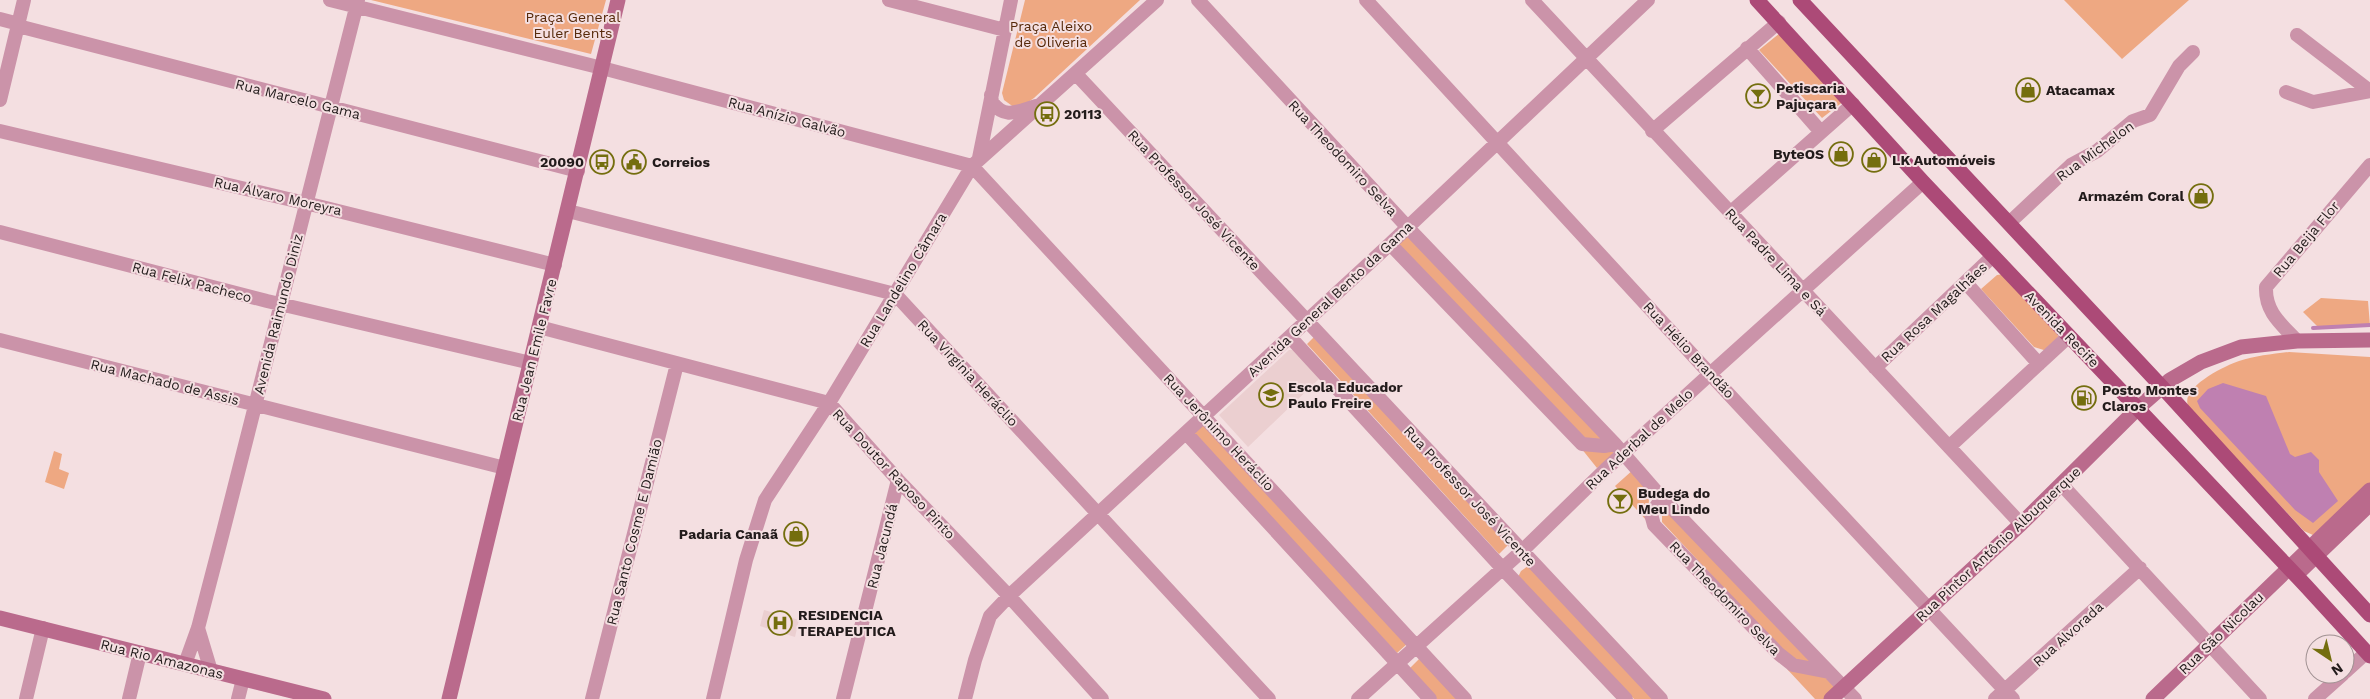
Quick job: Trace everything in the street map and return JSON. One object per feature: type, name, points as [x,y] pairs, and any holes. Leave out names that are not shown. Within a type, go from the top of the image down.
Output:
[{"type":"main road","name":"Rua Jean Emile Favre","points":[[449,699],[618,0]]},
{"type":"main road","name":"Avenida Recife","points":[[1757,0],[1923,182],[2292,571],[2368,654]]},
{"type":"main road","points":[[1800,0],[2162,387],[2311,553],[2370,615]]},
{"type":"main road","points":[[2296,341],[2370,340]]},
{"type":"main road","points":[[2296,341],[2336,348],[2370,350]]},
{"type":"main road","name":"Rua Pintor Antônio Albuquerque","points":[[1831,699],[2021,524],[2138,408],[2162,387],[2201,362],[2221,353],[2263,343],[2296,341]]},
{"type":"main road","points":[[2311,553],[2370,490]]},
{"type":"main road","points":[[2311,553],[2370,504]]},
{"type":"main road","name":"Rua São Nicolau","points":[[2153,699],[2210,644],[2311,553]]},
{"type":"main road","name":"Rua Rio Amazonas","points":[[0,618],[324,699]]},
{"type":"street","points":[[0,100],[24,0]]},
{"type":"street","name":"Rua Anízio Galvão","points":[[330,0],[357,3],[602,68],[975,162]]},
{"type":"street","points":[[889,0],[1005,30]]},
{"type":"street","points":[[975,162],[1011,0]]},
{"type":"street","points":[[975,162],[1157,0]]},
{"type":"street","name":"Rua Theodomiro Selva","points":[[1198,0],[1407,227],[1619,448],[1662,498],[1854,699]]},
{"type":"street","name":"Rua Hélio Brandão","points":[[1366,0],[1710,374],[1930,608],[2005,696]]},
{"type":"street","name":"Rua Padre Lima e Sá","points":[[1532,0],[1652,131],[1874,368],[1950,446],[2021,524]]},
{"type":"street","name":"Avenida General Bento da Gama","points":[[965,699],[975,660],[990,616],[1008,596],[1390,244],[1648,0]]},
{"type":"street","name":"Avenida Raimundo Diniz","points":[[185,664],[198,628],[357,3]]},
{"type":"street","name":"Rua Marcelo Gama","points":[[0,19],[578,171]]},
{"type":"street","points":[[1652,131],[1778,22]]},
{"type":"street","points":[[2297,35],[2370,91]]},
{"type":"street","points":[[1747,48],[1820,132]]},
{"type":"street","name":"Rua Michelon","points":[[2009,223],[2071,166],[2097,151],[2133,121],[2150,115],[2180,66],[2193,52]]},
{"type":"street","name":"Rua Professor José Vicente","points":[[1076,74],[1661,699]]},
{"type":"street","points":[[2286,92],[2313,102],[2370,91]]},
{"type":"street","points":[[991,95],[992,102],[1004,113],[1010,114],[1042,104]]},
{"type":"street","points":[[1730,213],[1853,104]]},
{"type":"street","name":"Rua Álvaro Moreyra","points":[[0,131],[306,203],[555,265]]},
{"type":"street","name":"Rua Landelino Câmara","points":[[713,699],[746,560],[766,500],[829,402],[975,162]]},
{"type":"street","name":"Rua Jerônimo Heráclio","points":[[975,162],[1465,699]]},
{"type":"street","name":"Rua Beija Flor","points":[[2296,341],[2266,305],[2266,287],[2370,165]]},
{"type":"street","name":"Rua Aderbal de Melo","points":[[1358,699],[1522,551],[1619,448],[1710,374],[1802,289],[1923,182]]},
{"type":"street","points":[[568,211],[895,294]]},
{"type":"street","name":"Rua Felix Pacheco","points":[[0,232],[281,305],[531,363]]},
{"type":"street","points":[[1390,244],[1582,444],[1619,448]]},
{"type":"street","name":"Rua Rosa Magalhães","points":[[1874,368],[1993,256]]},
{"type":"street","points":[[1966,283],[2039,364]]},
{"type":"street","name":"Rua Virgínia Heráclio","points":[[895,294],[1270,699]]},
{"type":"street","name":"Rua Doutor Raposo Pinto","points":[[540,327],[829,402],[898,480],[1008,596],[1097,697]]},
{"type":"street","points":[[1950,446],[2069,336]]},
{"type":"street","name":"Rua Professor José Vicente","points":[[1290,337],[1503,569],[1626,699]]},
{"type":"street","name":"Rua Machado de Assis","points":[[0,340],[505,468]]},
{"type":"street","name":"Rua Santo Cosme E Damião","points":[[592,699],[677,364]]},
{"type":"street","name":"Rua Jerônimo Heráclio","points":[[1186,432],[1430,699]]},
{"type":"street","name":"Rua Jacundá","points":[[843,699],[898,480]]},
{"type":"street","points":[[2062,485],[2260,699]]},
{"type":"street","name":"Rua Theodomiro Selva","points":[[1662,498],[1651,514],[1654,525],[1772,647],[1793,665],[1830,672]]},
{"type":"street","name":"Rua Alvorada","points":[[2005,696],[2140,568]]},
{"type":"street","points":[[26,699],[43,628]]},
{"type":"street","points":[[198,628],[211,671]]},
{"type":"street","points":[[129,699],[140,653]]},
{"type":"street","points":[[2355,664],[2368,654]]},
{"type":"street","points":[[238,699],[243,679]]},
{"type":"street","points":[[2315,699],[2332,684]]},
{"type":"shaded area","name":"Escola Educador Paulo Freire","points":[[1289,350],[1294,350],[1319,379],[1248,447],[1219,415]]},
{"type":"shaded area","points":[[2223,383],[2266,396],[2290,454],[2295,457],[2311,452],[2319,460],[2319,472],[2338,501],[2313,523],[2295,510],[2200,408],[2197,401],[2208,389]]},
{"type":"shaded area","name":"RESIDENCIA TERAPEUTICA","points":[[764,610],[799,620],[795,637],[760,626]]},
{"type":"green space","name":"Praça General Euler Bents","points":[[371,0],[606,0],[591,54]]},
{"type":"green space","name":"Praça Aleixo de Oliveria","points":[[1025,0],[1140,0],[1034,98],[1021,107],[1015,108],[1004,100],[1002,93]]},
{"type":"green space","points":[[2064,0],[2189,0],[2122,59]]},
{"type":"green space","points":[[1780,33],[1844,101],[1822,118],[1759,50]]},
{"type":"green space","points":[[1409,233],[1613,443],[1582,442],[1395,246]]},
{"type":"green space","points":[[2004,274],[2057,330],[2058,337],[2047,351],[2034,347],[1981,289],[1997,275]]},
{"type":"green space","points":[[2321,298],[2368,301],[2370,326],[2320,329],[2303,312]]},
{"type":"green space","points":[[1314,337],[1510,543],[1499,554],[1307,344]]},
{"type":"green space","points":[[2289,352],[2370,357],[2370,484],[2313,535],[2304,531],[2191,410],[2187,403],[2194,387],[2223,368],[2251,358]]},
{"type":"green space","points":[[1202,421],[1408,643],[1397,653],[1189,435]]},
{"type":"green space","points":[[1581,448],[1612,449],[1614,455],[1597,468]]},
{"type":"green space","points":[[54,451],[62,454],[59,469],[69,473],[64,489],[45,482]]},
{"type":"green space","points":[[1634,469],[1650,489],[1647,521],[1615,486]]},
{"type":"green space","points":[[1668,510],[1822,666],[1790,659],[1662,522],[1662,511]]},
{"type":"green space","points":[[1528,566],[1656,699],[1634,699],[1518,577],[1521,571]]},
{"type":"green space","points":[[1423,655],[1463,699],[1437,699],[1409,669]]},
{"type":"green space","points":[[1787,669],[1833,678],[1841,687],[1827,699],[1815,699]]},
{"type":"waterway","points":[[2313,328],[2370,325]]},
{"type":"place","name":"Atacamax","points":[[2028,90]]},
{"type":"place","name":"Petiscaria Pajuçara","points":[[1758,96]]},
{"type":"place","name":"20113","points":[[1047,114]]},
{"type":"place","name":"ByteOS","points":[[1841,154]]},
{"type":"place","name":"LK Automóveis","points":[[1874,160]]},
{"type":"place","name":"20090","points":[[602,162]]},
{"type":"place","name":"Correios","points":[[634,162]]},
{"type":"place","name":"Armazém Coral","points":[[2201,196]]},
{"type":"place","name":"Escola Educador Paulo Freire","points":[[1271,395]]},
{"type":"place","name":"Posto Montes Claros","points":[[2084,398]]},
{"type":"place","name":"Budega do Meu Lindo","points":[[1620,501]]},
{"type":"place","name":"Padaria Canaã","points":[[796,534]]},
{"type":"place","name":"RESIDENCIA TERAPEUTICA","points":[[780,623]]}]
